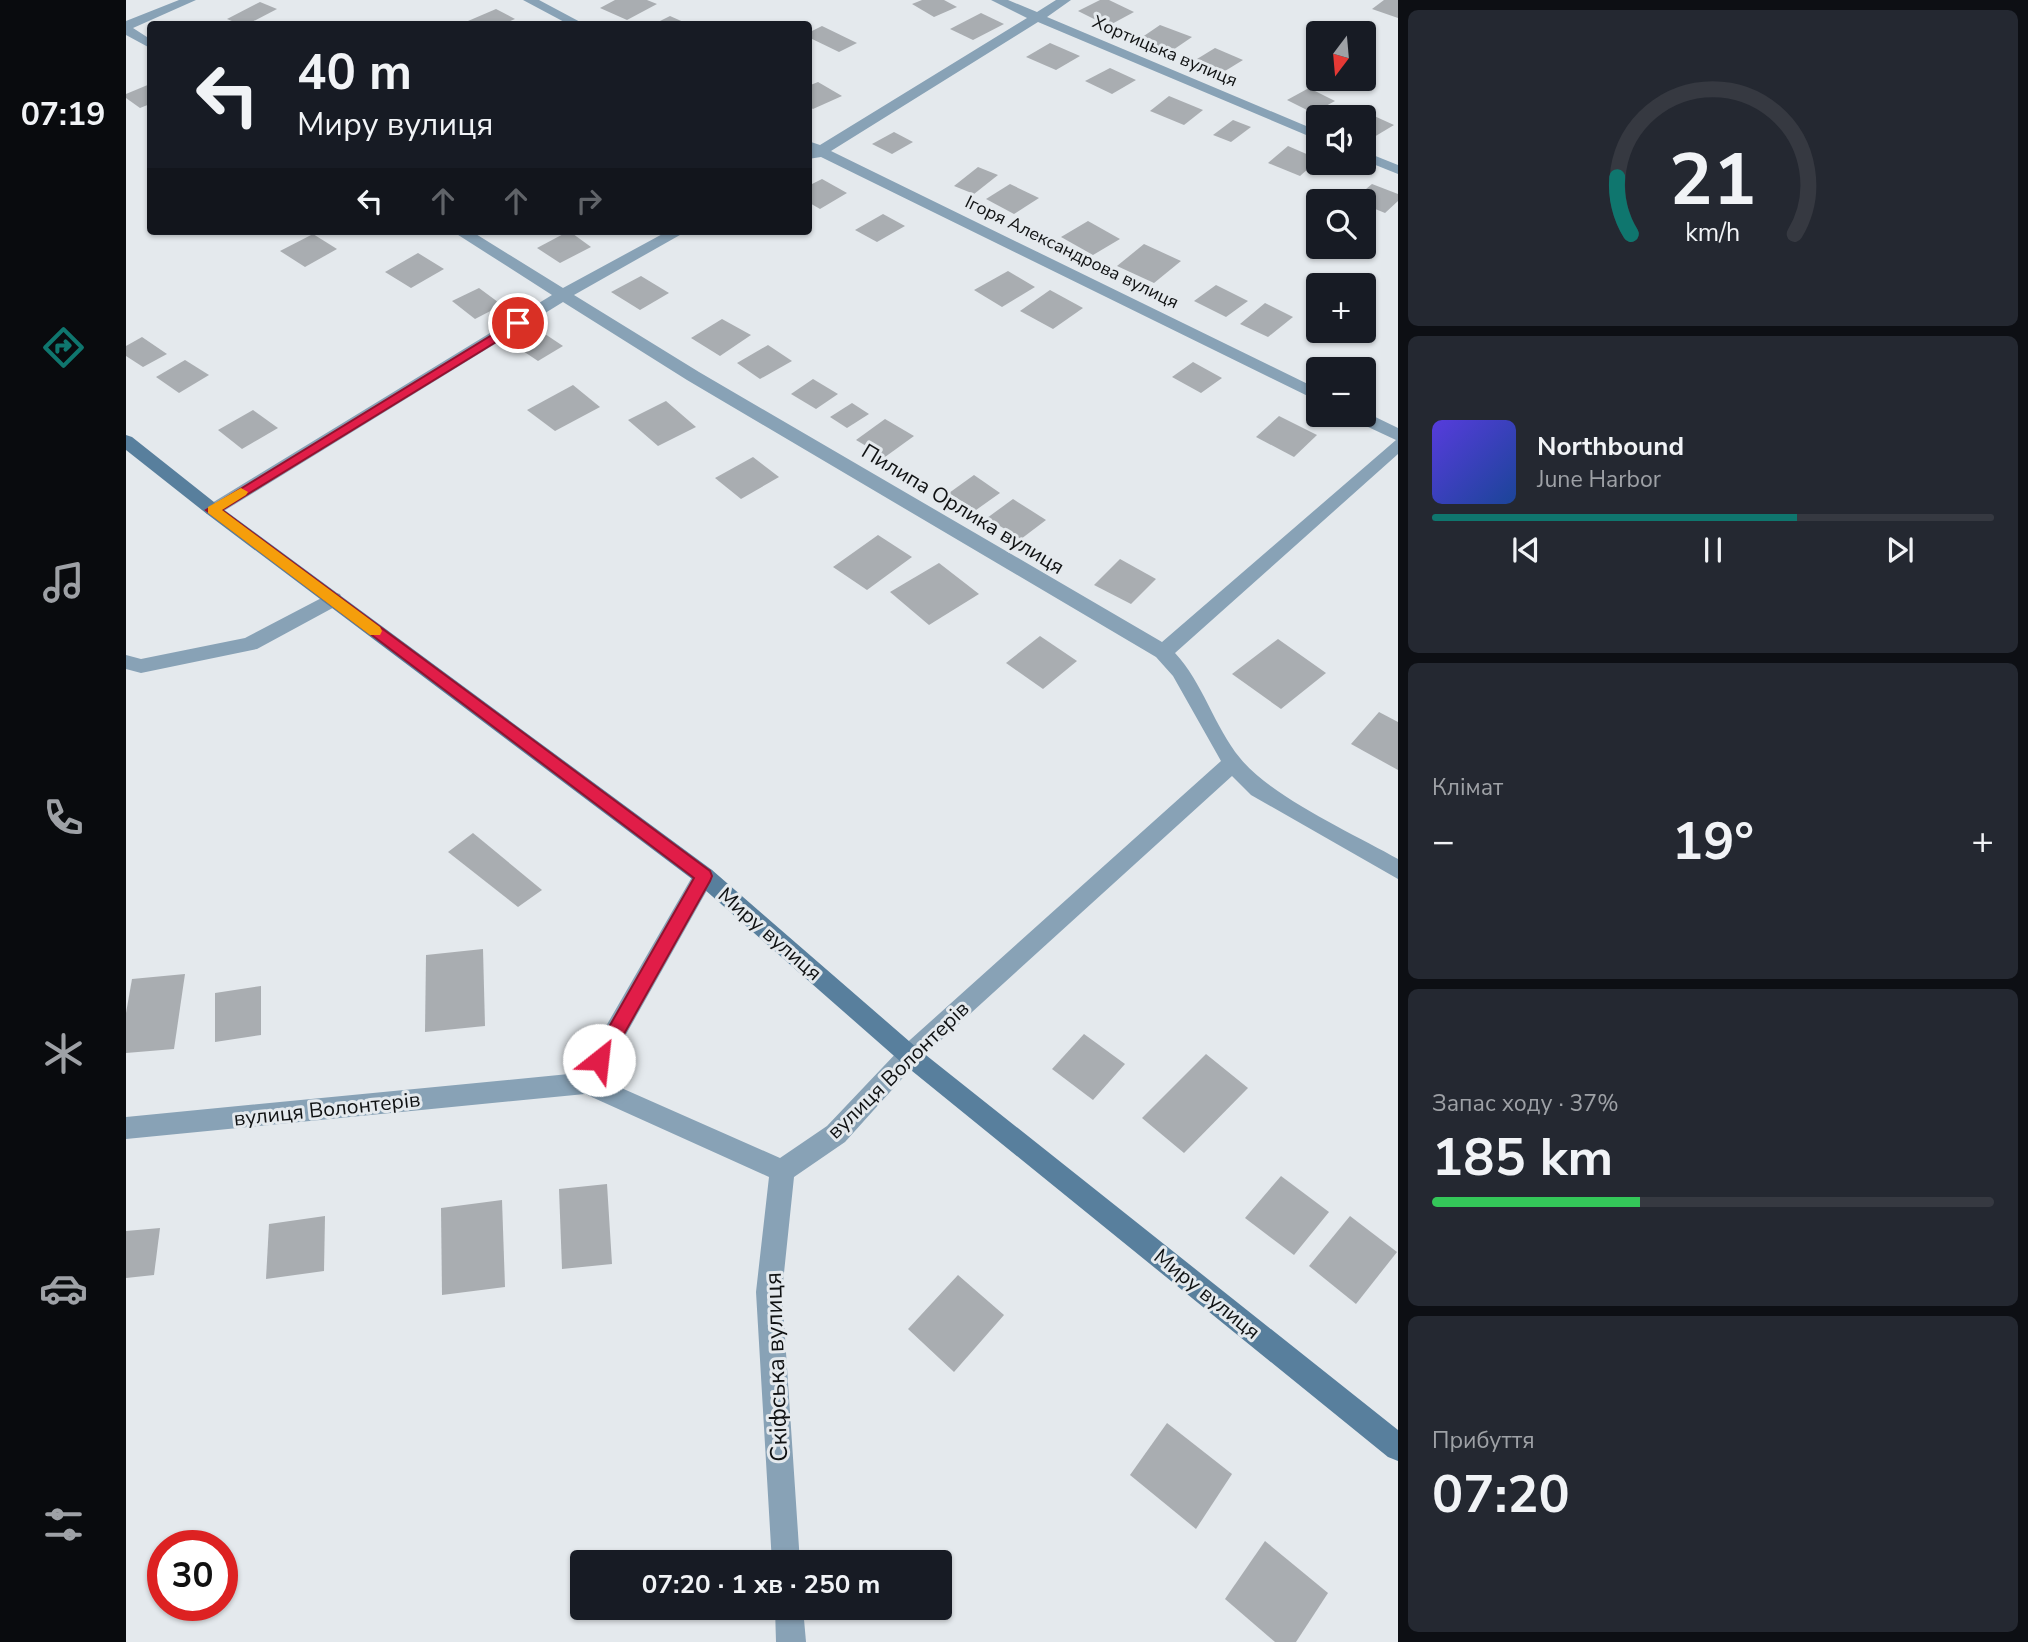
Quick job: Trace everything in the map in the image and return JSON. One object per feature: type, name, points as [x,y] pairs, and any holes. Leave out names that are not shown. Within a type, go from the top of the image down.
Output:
[{"type":"street","points":[[126,28],[190,0]]},
{"type":"street","points":[[530,0],[571,21]]},
{"type":"street","name":"Хортицька вулиця","points":[[997,0],[1306,131]]},
{"type":"street","points":[[813,152],[1065,0]]},
{"type":"street","points":[[126,28],[147,42]]},
{"type":"street","name":"Ігоря Александрова вулиця","points":[[813,152],[1306,390]]},
{"type":"street","points":[[1376,161],[1398,170]]},
{"type":"street","name":"Пилипа Орлика вулиця","points":[[467,235],[682,369],[1163,652],[1180,670],[1232,763],[1258,789],[1398,870]]},
{"type":"street","points":[[212,510],[565,294],[671,235]]},
{"type":"street","points":[[1376,424],[1398,435]]},
{"type":"street","name":"Миру вулиця","points":[[126,441],[212,510],[704,876],[909,1055],[1398,1447]]},
{"type":"street","points":[[1163,652],[1398,445]]},
{"type":"street","points":[[126,662],[141,666],[250,644],[333,599]]},
{"type":"street","name":"вулиця Волонтерів","points":[[126,1128],[586,1083],[782,1171],[836,1134],[909,1055],[1232,763]]},
{"type":"street","points":[[586,1083],[704,876]]},
{"type":"street","name":"Скіфська вулиця","points":[[782,1171],[769,1292],[785,1550]]},
{"type":"street","points":[[790,1620],[791,1642]]},
{"type":"building","points":[[615,0],[647,0],[657,4],[627,20],[600,8]]},
{"type":"building","points":[[922,0],[944,0],[957,7],[934,17],[912,4]]},
{"type":"building","points":[[1100,0],[1109,0],[1134,12],[1108,26],[1078,11]]},
{"type":"building","points":[[1384,0],[1398,0],[1398,18],[1372,9]]},
{"type":"building","points":[[260,2],[277,9],[254,21],[227,19]]},
{"type":"building","points":[[496,9],[515,19],[510,21],[468,21]]},
{"type":"building","points":[[981,13],[1004,24],[973,40],[950,29]]},
{"type":"building","points":[[670,16],[681,21],[660,21]]},
{"type":"building","points":[[1160,25],[1192,37],[1170,52],[1138,40]]},
{"type":"building","points":[[822,26],[857,43],[839,52],[812,39],[812,31]]},
{"type":"building","points":[[1050,43],[1080,56],[1056,70],[1026,57]]},
{"type":"building","points":[[1215,48],[1243,60],[1225,71],[1197,59]]},
{"type":"building","points":[[1110,68],[1136,80],[1112,94],[1085,81]]},
{"type":"building","points":[[818,82],[842,96],[813,109],[812,84]]},
{"type":"building","points":[[147,85],[147,105],[140,108],[126,98],[126,94]]},
{"type":"building","points":[[1306,90],[1335,101],[1328,105],[1306,105],[1306,110],[1287,100]]},
{"type":"building","points":[[1169,96],[1203,110],[1184,125],[1150,111]]},
{"type":"building","points":[[1376,117],[1394,125],[1376,136]]},
{"type":"building","points":[[1233,120],[1251,127],[1231,142],[1213,135]]},
{"type":"building","points":[[894,132],[913,142],[892,154],[872,144]]},
{"type":"building","points":[[1288,146],[1306,154],[1306,171],[1300,176],[1268,163]]},
{"type":"building","points":[[978,167],[998,175],[974,194],[954,186]]},
{"type":"building","points":[[822,179],[847,193],[820,209],[812,204],[812,184]]},
{"type":"building","points":[[1010,184],[1039,198],[1014,214],[986,199]]},
{"type":"building","points":[[1372,184],[1398,194],[1398,201],[1385,213],[1376,209],[1376,189],[1366,189]]},
{"type":"building","points":[[883,214],[905,226],[877,242],[855,230]]},
{"type":"building","points":[[1088,221],[1120,239],[1093,255],[1061,237]]},
{"type":"building","points":[[311,235],[337,249],[305,267],[280,251]]},
{"type":"building","points":[[561,235],[574,235],[591,247],[560,263],[537,248]]},
{"type":"building","points":[[1144,244],[1181,261],[1154,283],[1117,266]]},
{"type":"building","points":[[418,253],[444,269],[411,288],[385,272]]},
{"type":"building","points":[[1008,271],[1035,287],[1002,307],[974,290]]},
{"type":"building","points":[[641,276],[669,293],[640,310],[611,292]]},
{"type":"building","points":[[1216,285],[1248,301],[1226,317],[1194,301]]},
{"type":"building","points":[[479,288],[502,305],[475,319],[452,301]]},
{"type":"building","points":[[1050,290],[1083,308],[1053,329],[1020,311]]},
{"type":"building","points":[[1265,303],[1293,317],[1268,337],[1240,324]]},
{"type":"building","points":[[722,319],[751,335],[720,356],[691,338]]},
{"type":"building","points":[[545,334],[563,346],[538,361],[520,349]]},
{"type":"building","points":[[142,337],[167,354],[143,367],[126,356],[126,346]]},
{"type":"building","points":[[768,345],[792,361],[760,379],[737,363]]},
{"type":"building","points":[[185,360],[209,375],[179,393],[156,377]]},
{"type":"building","points":[[1193,362],[1222,378],[1201,393],[1172,377]]},
{"type":"building","points":[[813,379],[838,394],[816,409],[791,394]]},
{"type":"building","points":[[573,385],[600,407],[555,431],[527,410]]},
{"type":"building","points":[[666,401],[696,427],[658,446],[628,420]]},
{"type":"building","points":[[852,403],[869,414],[847,428],[830,417]]},
{"type":"building","points":[[253,410],[278,428],[242,449],[218,430]]},
{"type":"building","points":[[1279,416],[1317,435],[1294,457],[1256,437]]},
{"type":"building","points":[[885,419],[914,436],[885,457],[856,440]]},
{"type":"building","points":[[753,457],[779,477],[741,499],[715,478]]},
{"type":"building","points":[[974,475],[1000,493],[976,510],[949,493]]},
{"type":"building","points":[[1013,499],[1046,520],[1021,539],[987,518]]},
{"type":"building","points":[[878,535],[912,557],[867,590],[833,567]]},
{"type":"building","points":[[1120,559],[1156,579],[1131,604],[1094,585]]},
{"type":"building","points":[[939,563],[979,594],[929,625],[890,592]]},
{"type":"building","points":[[1040,636],[1077,661],[1043,689],[1006,663]]},
{"type":"building","points":[[1278,639],[1326,673],[1281,709],[1232,674]]},
{"type":"building","points":[[1379,712],[1398,722],[1398,770],[1351,744]]},
{"type":"building","points":[[473,833],[542,890],[518,907],[448,852]]},
{"type":"building","points":[[483,949],[485,1026],[425,1032],[426,955]]},
{"type":"building","points":[[185,974],[174,1049],[126,1053],[126,1013],[132,979]]},
{"type":"building","points":[[261,986],[261,1035],[215,1042],[215,993]]},
{"type":"building","points":[[1084,1034],[1125,1064],[1093,1100],[1052,1069]]},
{"type":"building","points":[[1206,1054],[1248,1088],[1184,1153],[1142,1118]]},
{"type":"building","points":[[1281,1176],[1329,1212],[1294,1255],[1245,1218]]},
{"type":"building","points":[[607,1184],[612,1264],[562,1269],[559,1189]]},
{"type":"building","points":[[502,1200],[505,1287],[442,1295],[441,1208]]},
{"type":"building","points":[[325,1216],[324,1271],[266,1279],[269,1224]]},
{"type":"building","points":[[1350,1216],[1397,1252],[1356,1304],[1309,1266]]},
{"type":"building","points":[[160,1228],[154,1275],[126,1278],[126,1231]]},
{"type":"building","points":[[958,1275],[1004,1315],[954,1372],[908,1329]]},
{"type":"building","points":[[1167,1423],[1232,1474],[1196,1529],[1130,1475]]},
{"type":"building","points":[[1265,1541],[1328,1593],[1296,1642],[1275,1642],[1225,1599]]},
{"type":"slow traffic","points":[[241,492],[212,510],[375,631]]},
{"type":"route","points":[[518,323],[212,510],[704,876],[599,1060]]}]
